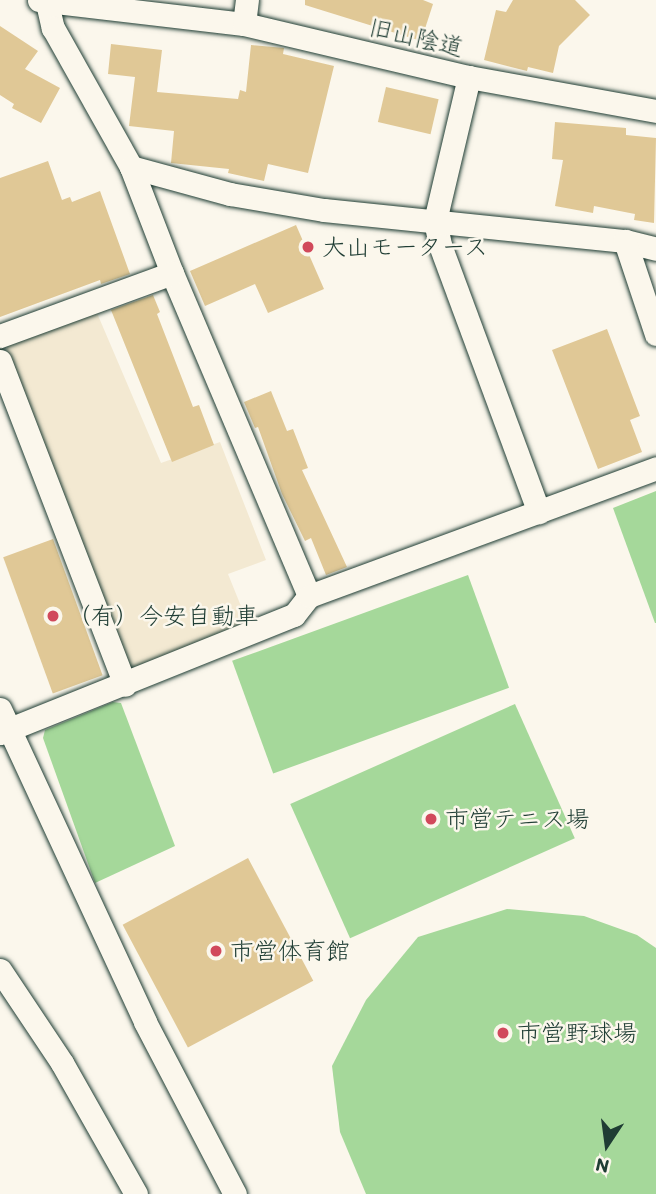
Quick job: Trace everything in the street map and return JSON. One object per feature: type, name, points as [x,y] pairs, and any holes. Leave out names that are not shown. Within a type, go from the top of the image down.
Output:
[{"type":"street","points":[[244,24],[247,0]]},
{"type":"street","points":[[43,1],[54,28],[131,167],[172,273],[309,596]]},
{"type":"street","name":"旧山陰道","points":[[43,1],[244,24],[469,77],[656,110]]},
{"type":"street","points":[[469,77],[435,221],[440,245],[539,512]]},
{"type":"street","points":[[131,167],[230,194],[324,210],[625,242],[656,249]]},
{"type":"street","points":[[625,242],[656,334]]},
{"type":"street","points":[[0,336],[172,273]]},
{"type":"street","points":[[0,361],[125,685]]},
{"type":"street","points":[[5,732],[294,615],[309,596],[656,468]]},
{"type":"street","points":[[0,709],[5,732],[145,1022],[235,1194]]},
{"type":"street","points":[[0,970],[62,1063],[136,1194]]},
{"type":"shaded area","points":[[97,313],[161,463],[220,442],[266,560],[228,574],[247,621],[138,672],[126,670],[6,355],[7,346]]},
{"type":"green space","points":[[656,491],[656,623],[655,623],[613,508]]},
{"type":"green space","points":[[468,575],[509,688],[273,774],[232,661]]},
{"type":"green space","points":[[113,702],[121,703],[175,846],[95,883],[43,738],[45,730]]},
{"type":"green space","name":"市営テニス場","points":[[515,704],[575,838],[350,938],[290,804]]},
{"type":"green space","name":"市営野球場","points":[[507,909],[584,916],[637,935],[656,948],[656,1194],[366,1194],[340,1132],[332,1066],[366,1000],[418,937]]},
{"type":"building","points":[[305,0],[423,0],[433,4],[421,41],[305,5]]},
{"type":"building","points":[[513,0],[575,0],[590,15],[559,46],[553,73],[528,67],[527,71],[484,60],[496,10],[506,12]]},
{"type":"building","points":[[0,26],[38,51],[25,69],[60,88],[41,123],[12,108],[14,104],[0,95]]},
{"type":"building","points":[[111,44],[162,50],[157,92],[238,99],[240,90],[246,92],[251,45],[284,48],[283,54],[334,66],[308,173],[268,164],[264,181],[228,173],[229,169],[171,163],[174,131],[129,126],[135,77],[108,74]]},
{"type":"building","points":[[386,87],[439,99],[431,134],[378,122]]},
{"type":"building","points":[[555,122],[626,128],[626,135],[656,138],[654,223],[634,220],[635,214],[594,206],[593,213],[555,206],[563,160],[552,159]]},
{"type":"building","points":[[48,161],[62,200],[70,197],[72,202],[100,191],[130,274],[101,284],[100,280],[0,317],[0,178]]},
{"type":"building","points":[[296,225],[324,289],[268,313],[255,284],[205,306],[190,271]]},
{"type":"building","points":[[153,295],[160,312],[157,314],[193,407],[199,405],[214,445],[172,462],[111,310]]},
{"type":"building","points":[[607,329],[640,416],[630,420],[642,452],[598,469],[552,350]]},
{"type":"building","points":[[271,391],[287,431],[293,429],[308,468],[302,470],[347,567],[326,575],[311,538],[305,541],[282,494],[258,427],[255,428],[244,402]]},
{"type":"building","name":"（有）今安自動車","points":[[53,539],[103,675],[53,693],[3,557]]},
{"type":"building","name":"市営体育館","points":[[248,858],[313,981],[188,1047],[123,925]]},
{"type":"place","name":"大山モータース","points":[[308,247]]},
{"type":"place","name":"（有）今安自動車","points":[[53,616]]},
{"type":"place","name":"市営テニス場","points":[[431,819]]},
{"type":"place","name":"市営体育館","points":[[216,951]]},
{"type":"place","name":"市営野球場","points":[[503,1033]]}]
